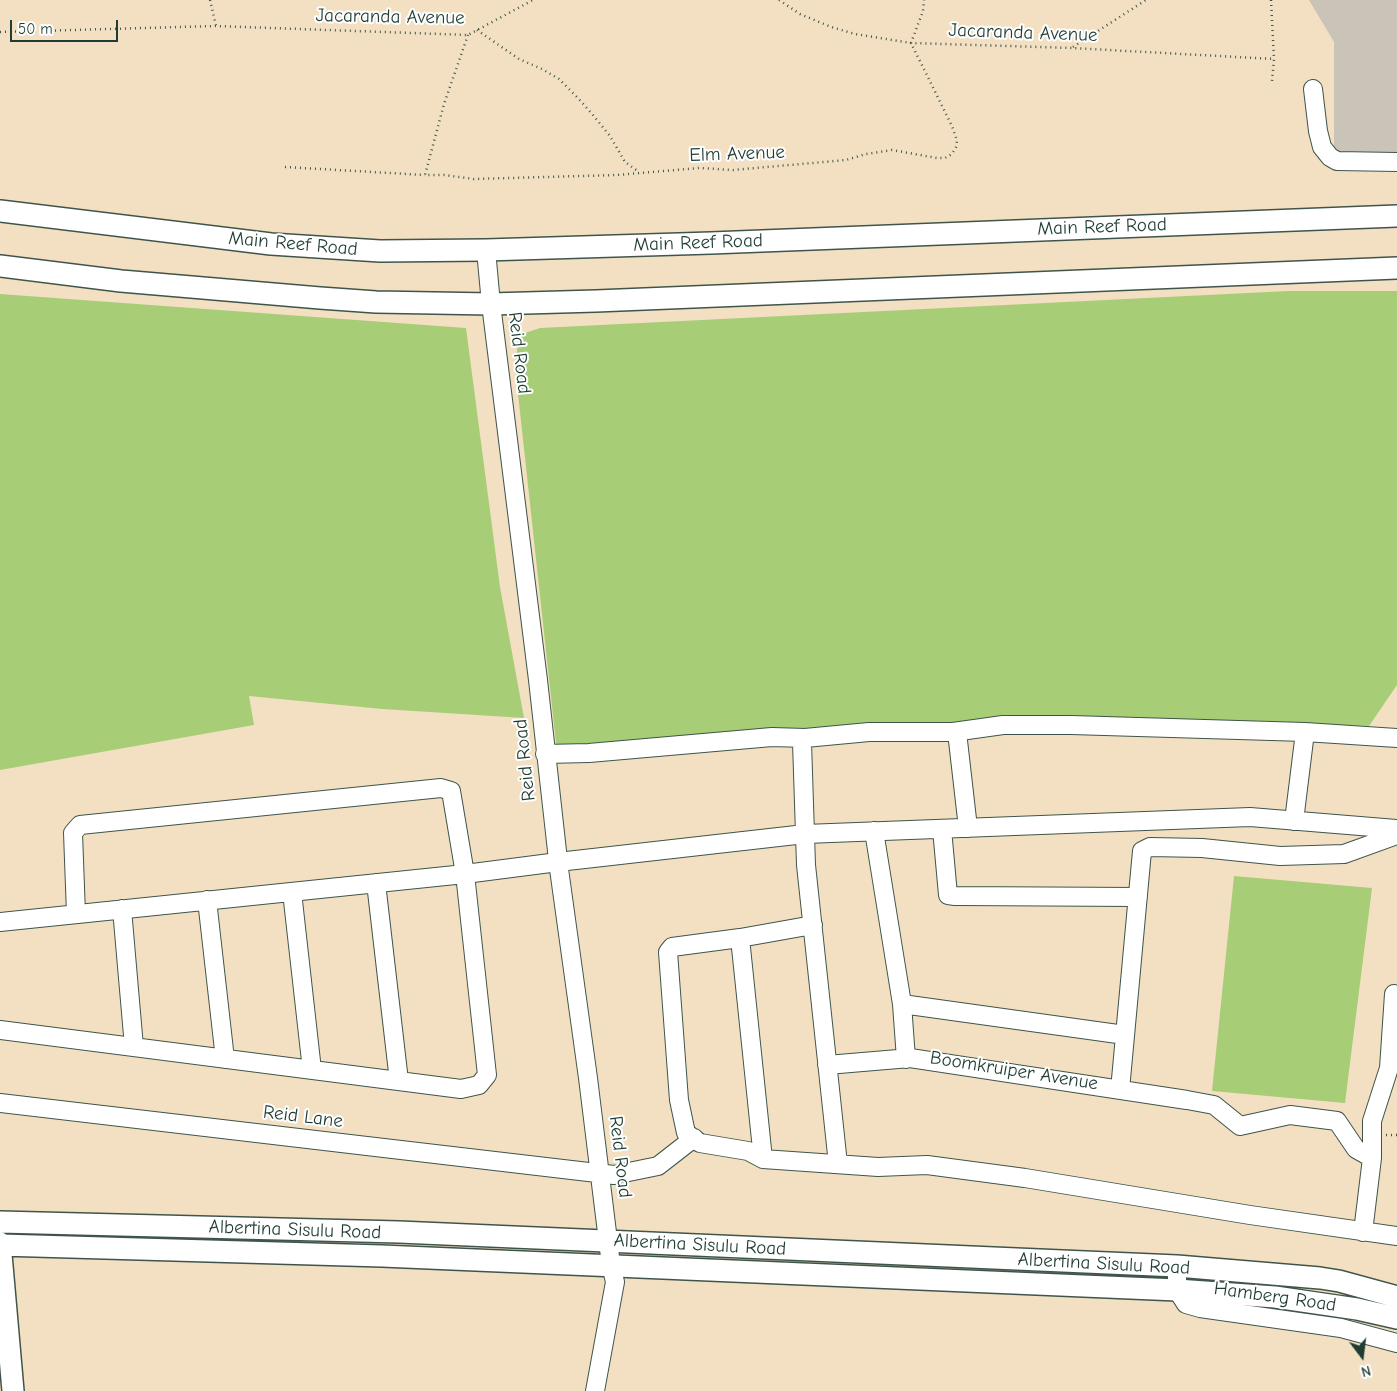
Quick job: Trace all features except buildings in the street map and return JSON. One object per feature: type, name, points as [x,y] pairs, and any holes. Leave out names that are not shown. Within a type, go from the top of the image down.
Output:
[{"type":"main road","name":"Main Reef Road","points":[[0,211],[271,244],[380,251],[486,250],[1397,216]]},
{"type":"main road","points":[[0,266],[121,281],[320,298],[376,302],[491,304],[1397,268]]},
{"type":"main road","name":"Albertina Sisulu Road","points":[[0,1222],[399,1232],[1177,1266],[1320,1278],[1339,1281],[1397,1297]]},
{"type":"main road","points":[[0,1245],[13,1391]]},
{"type":"main road","name":"Albertina Sisulu Road","points":[[0,1245],[392,1256],[1177,1290],[1275,1296],[1358,1309],[1397,1318]]},
{"type":"street","points":[[1313,90],[1318,131],[1322,146],[1331,158],[1337,161],[1397,162]]},
{"type":"street","name":"Reid Road","points":[[486,250],[558,862],[601,1174],[611,1266],[615,1282],[595,1391]]},
{"type":"street","points":[[546,754],[589,753],[772,737],[804,738],[869,732],[957,732],[1003,725],[1071,725],[1305,732],[1397,738]]},
{"type":"street","points":[[957,732],[968,828]]},
{"type":"street","points":[[1294,821],[1305,732]]},
{"type":"street","points":[[802,742],[805,834],[812,925],[838,1164]]},
{"type":"street","points":[[0,1030],[461,1089],[479,1085],[487,1075],[465,874],[451,791],[441,788],[80,826],[73,833],[76,914]]},
{"type":"street","points":[[0,922],[465,874],[805,834],[1250,818],[1397,829]]},
{"type":"street","points":[[942,829],[948,895],[1138,897]]},
{"type":"street","points":[[874,831],[902,1004],[906,1059]]},
{"type":"street","points":[[1120,1090],[1142,851],[1150,847],[1202,848],[1280,856],[1344,854],[1397,835]]},
{"type":"street","points":[[376,883],[400,1081]]},
{"type":"street","points":[[292,892],[312,1070]]},
{"type":"street","points":[[207,900],[224,1059]]},
{"type":"street","points":[[122,909],[134,1047]]},
{"type":"street","points":[[812,925],[740,938],[672,947],[668,952],[679,1100],[686,1132],[700,1143],[748,1151],[763,1159],[878,1166],[927,1165],[1025,1178],[1397,1236]]},
{"type":"street","points":[[740,938],[763,1159]]},
{"type":"street","points":[[1363,1232],[1372,1158],[1372,1121],[1389,1068],[1394,994]]},
{"type":"street","points":[[902,1004],[1125,1036]]},
{"type":"street","points":[[827,1065],[906,1059],[1120,1090],[1214,1105],[1240,1126],[1290,1116],[1337,1121],[1356,1149],[1372,1158]]},
{"type":"street","name":"Reid Lane","points":[[0,1103],[614,1175],[658,1166],[694,1138]]},
{"type":"street","points":[[1177,1266],[1177,1290]]},
{"type":"street","name":"Hamberg Road","points":[[1177,1290],[1186,1304],[1200,1308],[1341,1328],[1397,1343]]},
{"type":"path","points":[[210,0],[216,26]]},
{"type":"path","name":"Jacaranda Avenue","points":[[0,32],[216,26],[468,35],[533,0]]},
{"type":"path","name":"Jacaranda Avenue","points":[[779,0],[800,14],[831,27],[855,34],[911,43],[1072,48],[1274,59]]},
{"type":"path","points":[[911,43],[923,11],[924,0]]},
{"type":"path","points":[[1072,48],[1146,0]]},
{"type":"path","points":[[1271,0],[1274,59],[1272,81]]},
{"type":"path","points":[[477,30],[519,59],[559,79],[578,97],[610,136],[625,162],[640,173]]},
{"type":"path","points":[[425,175],[444,104],[468,35]]},
{"type":"path","name":"Elm Avenue","points":[[285,167],[474,178],[617,175],[699,168],[733,170],[824,163],[892,150],[945,158],[952,154],[957,141],[952,126],[911,43]]},
{"type":"path","points":[[1372,1135],[1397,1135]]},
{"type":"shaded area","points":[[1309,0],[1397,0],[1397,159],[1334,156],[1334,42]]},
{"type":"green space","points":[[1288,291],[1397,291],[1397,685],[1369,726],[1106,718],[848,726],[557,752],[515,366],[519,335],[540,328]]},
{"type":"green space","points":[[0,294],[466,328],[500,587],[524,718],[382,709],[249,696],[254,725],[0,770]]},
{"type":"green space","points":[[1234,876],[1372,888],[1345,1103],[1212,1091]]}]
